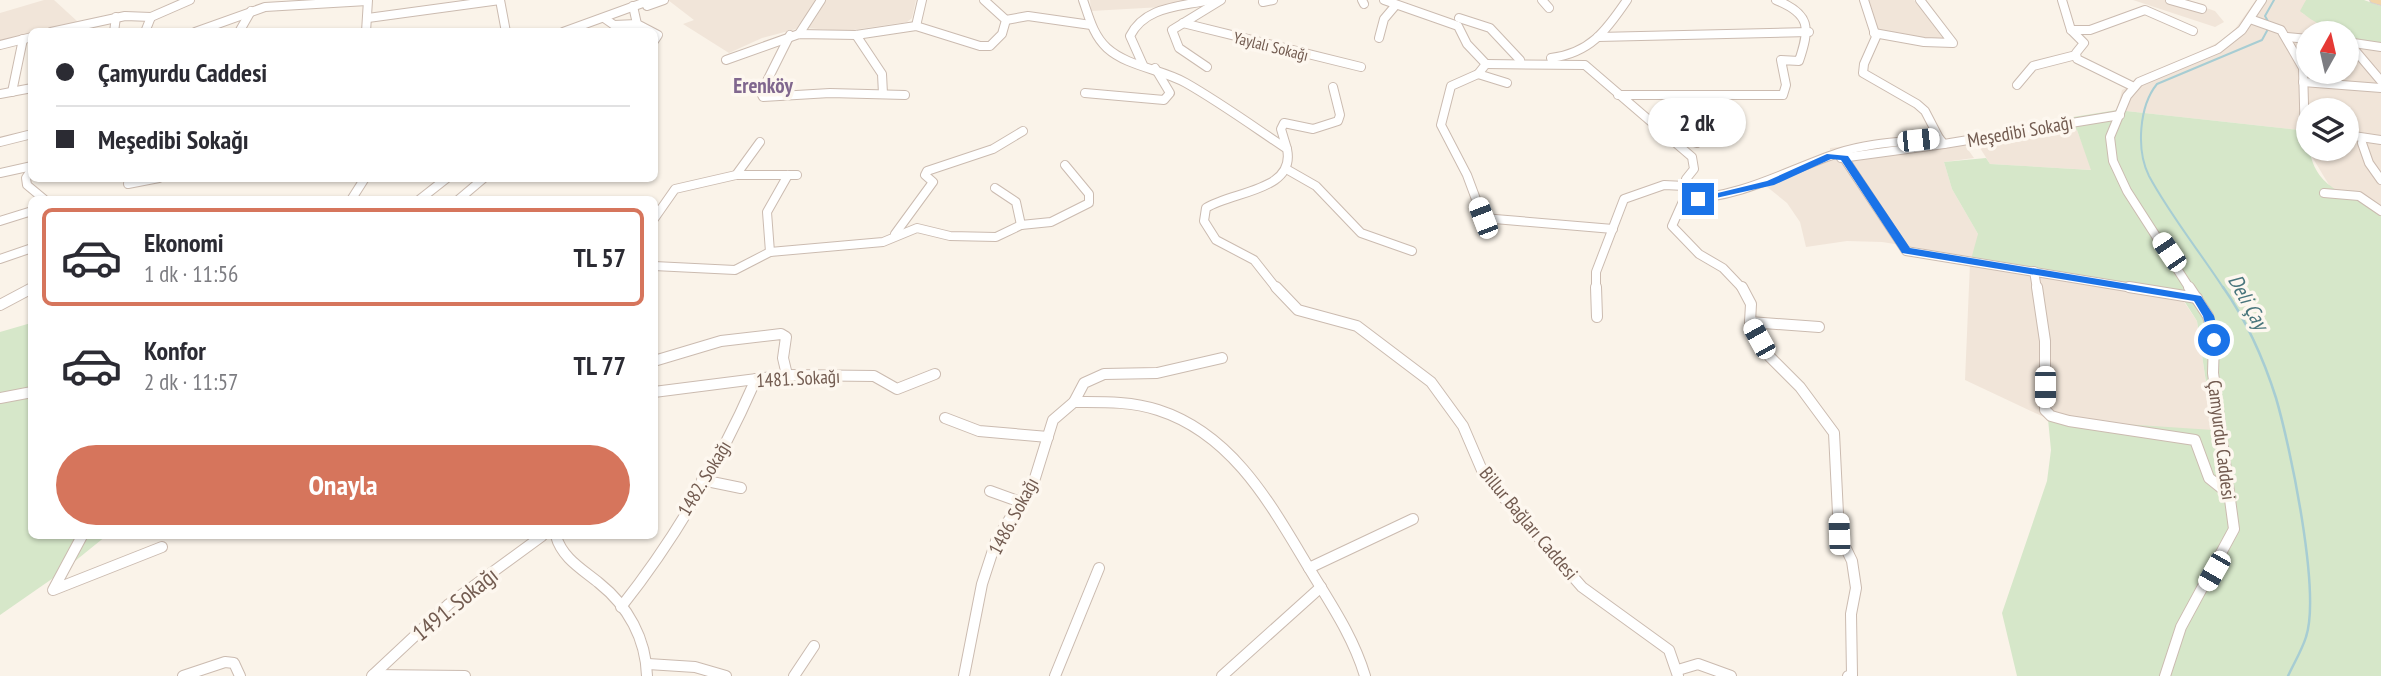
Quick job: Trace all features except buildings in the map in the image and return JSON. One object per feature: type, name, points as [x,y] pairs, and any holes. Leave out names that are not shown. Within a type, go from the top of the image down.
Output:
[{"type":"main road","points":[[2374,0],[2381,2]]},
{"type":"street","points":[[67,28],[116,17],[151,17],[190,0]]},
{"type":"street","points":[[368,18],[500,0],[500,16],[504,28]]},
{"type":"street","points":[[610,24],[633,8],[651,0]]},
{"type":"street","points":[[633,8],[664,0]]},
{"type":"street","points":[[821,0],[794,35],[761,93],[763,97],[905,94]]},
{"type":"street","points":[[916,26],[922,0]]},
{"type":"street","points":[[984,0],[1006,20]]},
{"type":"street","points":[[1083,0],[1091,25],[1108,49],[1126,60],[1154,68],[1197,89],[1287,149]]},
{"type":"street","points":[[1143,65],[1130,36],[1140,20],[1164,9],[1209,0]]},
{"type":"street","points":[[1207,67],[1172,41],[1172,30],[1221,0]]},
{"type":"street","points":[[1263,2],[1273,0]]},
{"type":"street","points":[[1384,0],[1458,26],[1467,44],[1486,64],[1585,65],[1692,156],[1694,169],[1685,186],[1685,199],[1672,226],[1699,254],[1723,268],[1741,285],[1751,304],[1750,323],[1768,355],[1800,387],[1836,439],[1839,534],[1852,561],[1856,588],[1851,614],[1852,676],[1849,676]]},
{"type":"street","points":[[1542,0],[1549,8]]},
{"type":"street","points":[[1517,63],[1578,54],[1592,46],[1627,0]]},
{"type":"street","points":[[1618,95],[1778,97],[1785,93],[1781,60],[1799,61],[1809,32],[1799,12],[1776,0]]},
{"type":"street","points":[[1830,156],[1844,158],[1941,141],[1925,111],[1917,104],[1863,73],[1863,64],[1875,43],[1864,0]]},
{"type":"street","points":[[1874,33],[1924,42],[1953,43],[1920,0]]},
{"type":"street","points":[[2017,85],[2021,74],[2031,65],[2076,55],[2084,43],[2071,30],[2062,0]]},
{"type":"street","points":[[2170,0],[2203,9]]},
{"type":"street","points":[[2076,55],[2080,62],[2134,87],[2138,82],[2178,63],[2218,49],[2242,30],[2262,0]]},
{"type":"street","points":[[205,28],[251,10],[302,3],[368,1],[367,28]]},
{"type":"street","points":[[1379,38],[1384,19],[1395,6]]},
{"type":"street","points":[[633,8],[637,24]]},
{"type":"street","points":[[241,28],[251,10]]},
{"type":"street","points":[[2071,30],[2090,30],[2145,10],[2193,31]]},
{"type":"street","points":[[1006,20],[1028,16],[1091,25]]},
{"type":"street","points":[[115,28],[116,17]]},
{"type":"street","points":[[147,28],[151,17]]},
{"type":"street","points":[[1459,18],[1490,28],[1517,63]]},
{"type":"street","points":[[2250,19],[2274,26],[2287,37],[2296,54]]},
{"type":"street","points":[[726,60],[794,35],[856,35],[916,26],[986,46],[995,43],[1002,34],[1006,20]]},
{"type":"street","name":"Yaylalı Sokağı","points":[[1183,23],[1361,67]]},
{"type":"street","points":[[586,28],[610,24],[637,24],[646,28]]},
{"type":"street","points":[[1598,37],[1809,32]]},
{"type":"street","points":[[856,35],[882,74],[883,94]]},
{"type":"street","points":[[2287,37],[2296,38]]},
{"type":"street","points":[[0,46],[27,38]]},
{"type":"street","points":[[12,92],[27,38]]},
{"type":"street","points":[[2359,44],[2381,47]]},
{"type":"street","points":[[2359,56],[2381,81]]},
{"type":"street","points":[[1486,64],[1478,74],[1451,86],[1441,125],[1467,176],[1483,218],[1613,229]]},
{"type":"street","points":[[1086,93],[1164,100],[1170,93],[1154,68]]},
{"type":"street","points":[[1478,74],[1507,83]]},
{"type":"street","points":[[2329,84],[2381,88]]},
{"type":"street","name":"Çamyurdu Caddesi","points":[[2134,87],[2110,137],[2113,161],[2127,191],[2208,316],[2214,340],[2213,373],[2234,529],[2182,627],[2165,676]]},
{"type":"street","points":[[1333,88],[1340,115],[1338,121],[1313,129],[1284,123],[1282,129],[1291,156],[1287,170],[1316,186],[1361,233],[1412,251]]},
{"type":"street","points":[[0,94],[28,89]]},
{"type":"street","name":"Meşedibi Sokağı","points":[[1685,199],[1705,198],[1759,187],[1830,156],[1863,146],[1941,141],[2120,115]]},
{"type":"street","points":[[892,237],[933,182],[925,172],[941,164],[993,149],[1023,131]]},
{"type":"street","points":[[1662,132],[1698,143]]},
{"type":"street","points":[[0,145],[28,135]]},
{"type":"street","points":[[2359,137],[2381,141]]},
{"type":"street","points":[[0,145],[28,140]]},
{"type":"street","points":[[736,175],[760,142]]},
{"type":"street","points":[[2362,143],[2369,163],[2381,180]]},
{"type":"street","points":[[1844,158],[1906,251],[2197,298]]},
{"type":"street","points":[[658,266],[735,270],[770,252],[883,242],[917,228],[950,236],[986,239],[1005,235],[1021,226],[1051,222],[1089,203],[1089,194],[1065,165]]},
{"type":"street","points":[[0,173],[28,169]]},
{"type":"street","name":"Billur Bağları Caddesi","points":[[1287,170],[1270,186],[1227,196],[1211,203],[1203,214],[1208,230],[1216,240],[1254,260],[1298,310],[1357,326],[1432,383],[1463,426],[1484,474],[1582,587],[1669,650],[1678,673]]},
{"type":"street","points":[[28,175],[27,185],[40,196]]},
{"type":"street","points":[[658,213],[675,189],[736,175],[793,175],[767,212],[770,252]]},
{"type":"street","points":[[128,184],[138,182]]},
{"type":"street","points":[[424,196],[442,182]]},
{"type":"street","points":[[462,196],[479,182]]},
{"type":"street","points":[[1597,317],[1595,279],[1621,203],[1628,196],[1664,186],[1685,186]]},
{"type":"street","points":[[995,188],[1018,201],[1022,211],[1021,226]]},
{"type":"street","points":[[2324,193],[2359,196],[2381,211]]},
{"type":"street","points":[[0,221],[28,212]]},
{"type":"street","points":[[0,259],[28,249]]},
{"type":"street","points":[[2034,271],[2045,341],[2045,410],[2051,416],[2069,421],[2195,440],[2209,478],[2229,494]]},
{"type":"street","points":[[0,305],[28,290]]},
{"type":"street","points":[[1750,323],[1819,327]]},
{"type":"street","points":[[658,360],[721,341],[781,334],[786,337],[783,358],[787,375]]},
{"type":"street","name":"1486. Sokağı","points":[[964,676],[982,584],[996,541],[1018,501],[1035,478],[1053,420],[1074,402],[1084,383],[1104,374],[1157,373],[1222,358]]},
{"type":"street","name":"1481. Sokağı","points":[[658,392],[787,375],[874,376],[897,389],[935,374]]},
{"type":"street","name":"1482. Sokağı","points":[[621,607],[650,570],[737,422],[756,379]]},
{"type":"street","points":[[0,398],[28,393]]},
{"type":"street","points":[[1074,402],[1136,403],[1167,411],[1193,422],[1227,450],[1256,485],[1321,587],[1349,634],[1365,676]]},
{"type":"street","points":[[945,418],[979,431],[1048,437]]},
{"type":"street","points":[[702,480],[741,488]]},
{"type":"street","points":[[990,491],[1018,501]]},
{"type":"street","points":[[1309,568],[1413,519]]},
{"type":"street","points":[[80,539],[59,576],[55,591],[162,547]]},
{"type":"street","name":"1491. Sokağı","points":[[372,675],[449,604],[538,539]]},
{"type":"street","points":[[556,539],[575,564],[610,592],[636,627],[647,670],[695,667],[726,676]]},
{"type":"street","points":[[1055,676],[1099,568]]},
{"type":"street","points":[[1222,676],[1321,587]]},
{"type":"street","points":[[794,676],[814,646]]},
{"type":"street","points":[[184,676],[225,662],[234,663],[240,676]]},
{"type":"street","points":[[1678,673],[1686,665],[1706,664],[1731,676]]},
{"type":"street","points":[[372,675],[465,676]]},
{"type":"shaded area","points":[[44,0],[54,0],[78,22],[55,28],[28,28],[28,36],[0,44],[0,13]]},
{"type":"shaded area","points":[[668,0],[818,0],[796,29],[762,38],[729,53],[683,24],[694,20]]},
{"type":"shaded area","points":[[824,0],[916,0],[912,18],[907,22],[846,31],[805,28]]},
{"type":"shaded area","points":[[1090,0],[1194,0],[1162,7],[1091,11]]},
{"type":"shaded area","points":[[1867,0],[1914,0],[1948,42],[1876,32]]},
{"type":"shaded area","points":[[2133,0],[2183,0],[2215,11],[2224,22],[2215,27]]},
{"type":"shaded area","points":[[2256,0],[2306,0],[2302,13],[2316,21],[2296,21],[2296,84],[2359,84],[2359,41],[2381,45],[2381,209],[2332,190],[2315,161],[2359,161],[2359,98],[2296,98],[2296,130],[2117,110],[2122,90],[2221,41],[2235,29]]},
{"type":"shaded area","points":[[2072,128],[2077,130],[2092,170],[1990,164],[1977,143]]},
{"type":"shaded area","points":[[1883,142],[1893,150],[1964,144],[1974,158],[1944,162],[1952,189],[1978,234],[2178,293],[2197,321],[2213,431],[2048,419],[1965,380],[1970,263],[1920,248],[1882,242],[1847,241],[1806,247],[1800,222],[1787,203],[1766,186],[1831,158],[1830,148]]},
{"type":"green space","points":[[2306,0],[2364,0],[2381,6],[2381,45],[2359,41],[2359,21],[2315,21],[2300,11]]},
{"type":"green space","points":[[2117,110],[2296,130],[2296,161],[2312,161],[2319,175],[2328,184],[2381,209],[2381,676],[2017,676],[2002,613],[2047,481],[2051,450],[2048,419],[2213,430],[2197,321],[2179,293],[1970,263],[1978,234],[1952,189],[1944,162],[1986,158],[1990,164],[2091,170],[2077,130],[2061,119]]},
{"type":"green space","points":[[28,324],[28,539],[102,539],[59,574],[0,615],[0,332]]},
{"type":"waterway","name":"Deli Çay","points":[[2269,23],[2265,16],[2274,0]]},
{"type":"waterway","name":"Deli Çay","points":[[2224,289],[2149,176],[2142,154],[2143,116],[2157,84],[2262,40],[2268,29]]},
{"type":"waterway","name":"Deli Çay","points":[[2223,287],[2247,327],[2276,398],[2302,519],[2310,587],[2310,616],[2306,637],[2288,676]]},
{"type":"district","name":"Erenköy","points":[[763,86]]},
{"type":"route","points":[[1698,199],[1759,187],[1830,156],[1844,158],[1906,251],[2197,298],[2208,316],[2214,340]]}]
